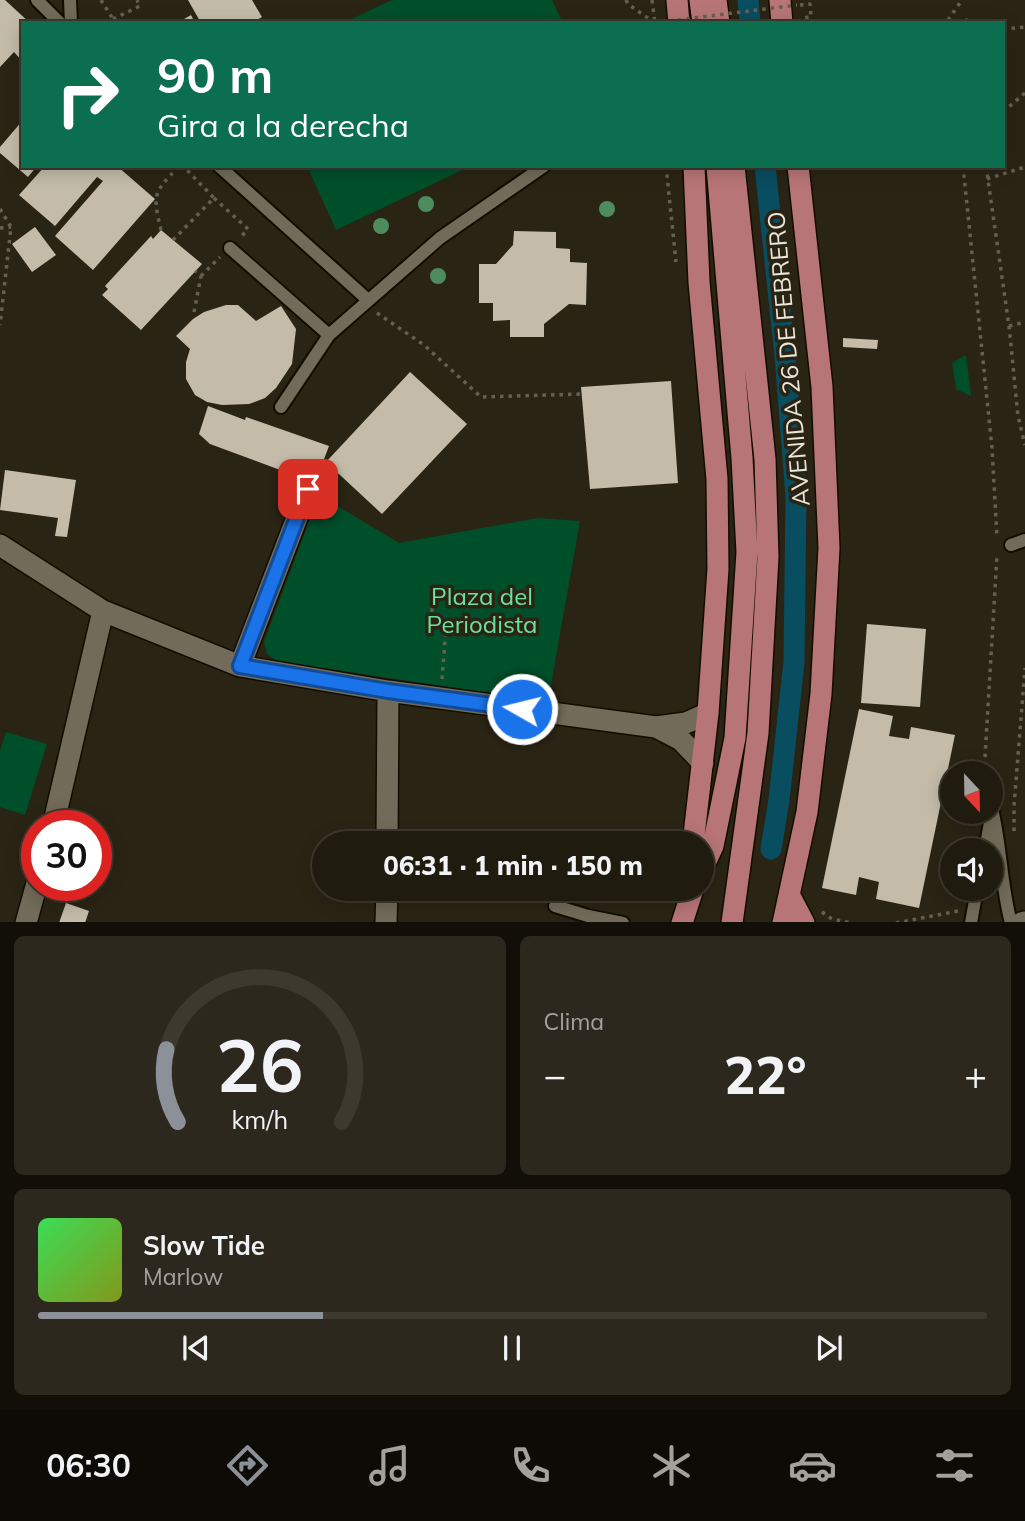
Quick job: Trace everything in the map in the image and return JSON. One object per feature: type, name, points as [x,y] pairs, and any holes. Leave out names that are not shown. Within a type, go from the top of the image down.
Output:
[{"type":"main road","points":[[677,0],[680,21]]},
{"type":"main road","points":[[701,0],[703,21]]},
{"type":"main road","points":[[716,0],[719,21]]},
{"type":"main road","points":[[789,3],[790,21]]},
{"type":"main road","points":[[695,168],[699,282],[717,479],[718,569],[708,713],[695,831]]},
{"type":"main road","points":[[714,841],[735,738],[747,552],[742,458],[717,168]]},
{"type":"main road","name":"AVENIDA 26 DE FEBRERO","points":[[732,922],[758,733],[768,557],[765,459],[734,168]]},
{"type":"main road","name":"AVENIDA 26 DE FEBRERO","points":[[783,922],[807,812],[820,707],[829,548],[822,387],[798,168]]},
{"type":"main road","points":[[790,896],[804,922]]},
{"type":"main road","points":[[682,922],[689,901]]},
{"type":"street","points":[[240,666],[308,489]]},
{"type":"street","points":[[0,545],[103,611],[240,666],[388,691],[656,727],[686,723],[708,713]]},
{"type":"street","points":[[57,810],[103,611]]},
{"type":"street","points":[[387,831],[388,691]]},
{"type":"street","points":[[656,727],[681,740],[703,764]]},
{"type":"street","points":[[26,922],[32,901]]},
{"type":"street","points":[[386,922],[387,901]]},
{"type":"lane","points":[[37,0],[58,21]]},
{"type":"lane","points":[[69,0],[71,21]]},
{"type":"lane","points":[[221,168],[366,302]]},
{"type":"lane","points":[[281,407],[329,335],[440,238],[541,168]]},
{"type":"lane","points":[[230,248],[329,335]]},
{"type":"lane","points":[[1011,545],[1025,540]]},
{"type":"lane","points":[[987,838],[992,809],[999,838]]},
{"type":"lane","points":[[1003,885],[1011,922]]},
{"type":"lane","points":[[971,922],[975,901]]},
{"type":"lane","points":[[555,905],[588,916],[624,922]]},
{"type":"path","points":[[101,0],[111,21],[140,6],[137,0]]},
{"type":"path","points":[[626,0],[652,21]]},
{"type":"path","points":[[652,0],[655,21]]},
{"type":"path","points":[[958,21],[948,20],[962,0]]},
{"type":"path","points":[[669,21],[789,3],[810,4],[811,17],[790,21]]},
{"type":"path","points":[[1005,29],[1025,27]]},
{"type":"path","points":[[1005,110],[1025,93]]},
{"type":"path","points":[[987,178],[1025,167]]},
{"type":"path","points":[[161,230],[155,205],[156,193],[179,168]]},
{"type":"path","points":[[183,168],[248,229]]},
{"type":"path","points":[[963,168],[992,448],[997,539]]},
{"type":"path","points":[[986,168],[1009,326],[1018,416],[1025,445]]},
{"type":"path","points":[[173,240],[214,198]]},
{"type":"path","points":[[0,209],[11,227],[0,325]]},
{"type":"path","points":[[0,229],[11,227]]},
{"type":"path","points":[[194,312],[201,276],[195,271]]},
{"type":"path","points":[[366,302],[424,345],[481,397],[582,394]]},
{"type":"path","points":[[1009,326],[1025,322]]},
{"type":"path","points":[[985,761],[997,553]]},
{"type":"path","points":[[454,592],[466,600],[469,614],[460,626],[446,628],[435,620],[432,606],[440,595],[454,592]]},
{"type":"path","points":[[446,628],[442,681],[453,682]]},
{"type":"path","points":[[1014,833],[1025,668]]},
{"type":"green space","points":[[392,0],[552,0],[562,21],[347,21]]},
{"type":"green space","points":[[308,168],[467,168],[336,230]]},
{"type":"green space","points":[[966,355],[971,396],[956,389],[952,363]]},
{"type":"green space","name":"Plaza del Periodista","points":[[319,495],[399,543],[538,518],[580,521],[548,702],[277,661],[267,654],[264,642]]},
{"type":"green space","points":[[6,732],[47,744],[27,810],[21,810],[21,814],[0,807],[0,751]]},
{"type":"building","points":[[0,0],[5,0],[28,21],[21,21],[21,60],[14,52],[0,67]]},
{"type":"building","points":[[188,0],[252,0],[262,17],[255,21],[200,21]]},
{"type":"building","points":[[191,15],[194,21],[180,21]]},
{"type":"building","points":[[21,122],[21,168],[35,168],[28,177],[0,153],[0,147]]},
{"type":"building","points":[[43,168],[119,168],[155,199],[93,270],[55,236],[103,181],[97,177],[55,226],[19,195]]},
{"type":"building","points":[[35,227],[56,255],[32,272],[12,244]]},
{"type":"building","points":[[161,230],[202,264],[141,330],[102,295],[108,289],[105,286],[151,236],[153,239]]},
{"type":"building","points":[[514,231],[556,232],[556,248],[570,249],[570,262],[587,263],[586,305],[569,304],[544,324],[544,337],[510,337],[510,320],[493,321],[493,303],[479,303],[479,264],[496,264],[513,245]]},
{"type":"building","points":[[226,305],[238,305],[256,321],[281,306],[296,329],[292,364],[276,388],[265,398],[249,404],[222,405],[207,402],[195,395],[186,379],[186,362],[190,349],[176,336],[204,312]]},
{"type":"building","points":[[843,338],[878,340],[877,349],[843,347]]},
{"type":"building","points":[[410,372],[467,424],[382,514],[326,462]]},
{"type":"building","points":[[671,381],[678,483],[590,489],[581,387]]},
{"type":"building","points":[[208,406],[329,446],[315,483],[210,444],[199,434]]},
{"type":"building","points":[[5,470],[76,480],[67,537],[55,536],[58,518],[0,510]]},
{"type":"building","points":[[867,624],[926,629],[920,707],[861,703]]},
{"type":"building","points":[[859,709],[893,716],[889,736],[909,739],[911,727],[955,735],[950,761],[940,761],[940,807],[919,908],[876,899],[879,882],[859,877],[856,895],[822,888]]},
{"type":"building","points":[[66,903],[89,911],[85,922],[59,922]]},
{"type":"waterway","points":[[748,0],[750,21]]},
{"type":"waterway","points":[[765,168],[785,356],[796,497],[794,662],[771,849]]},
{"type":"route","points":[[308,489],[240,666],[388,691],[522,709]]}]
